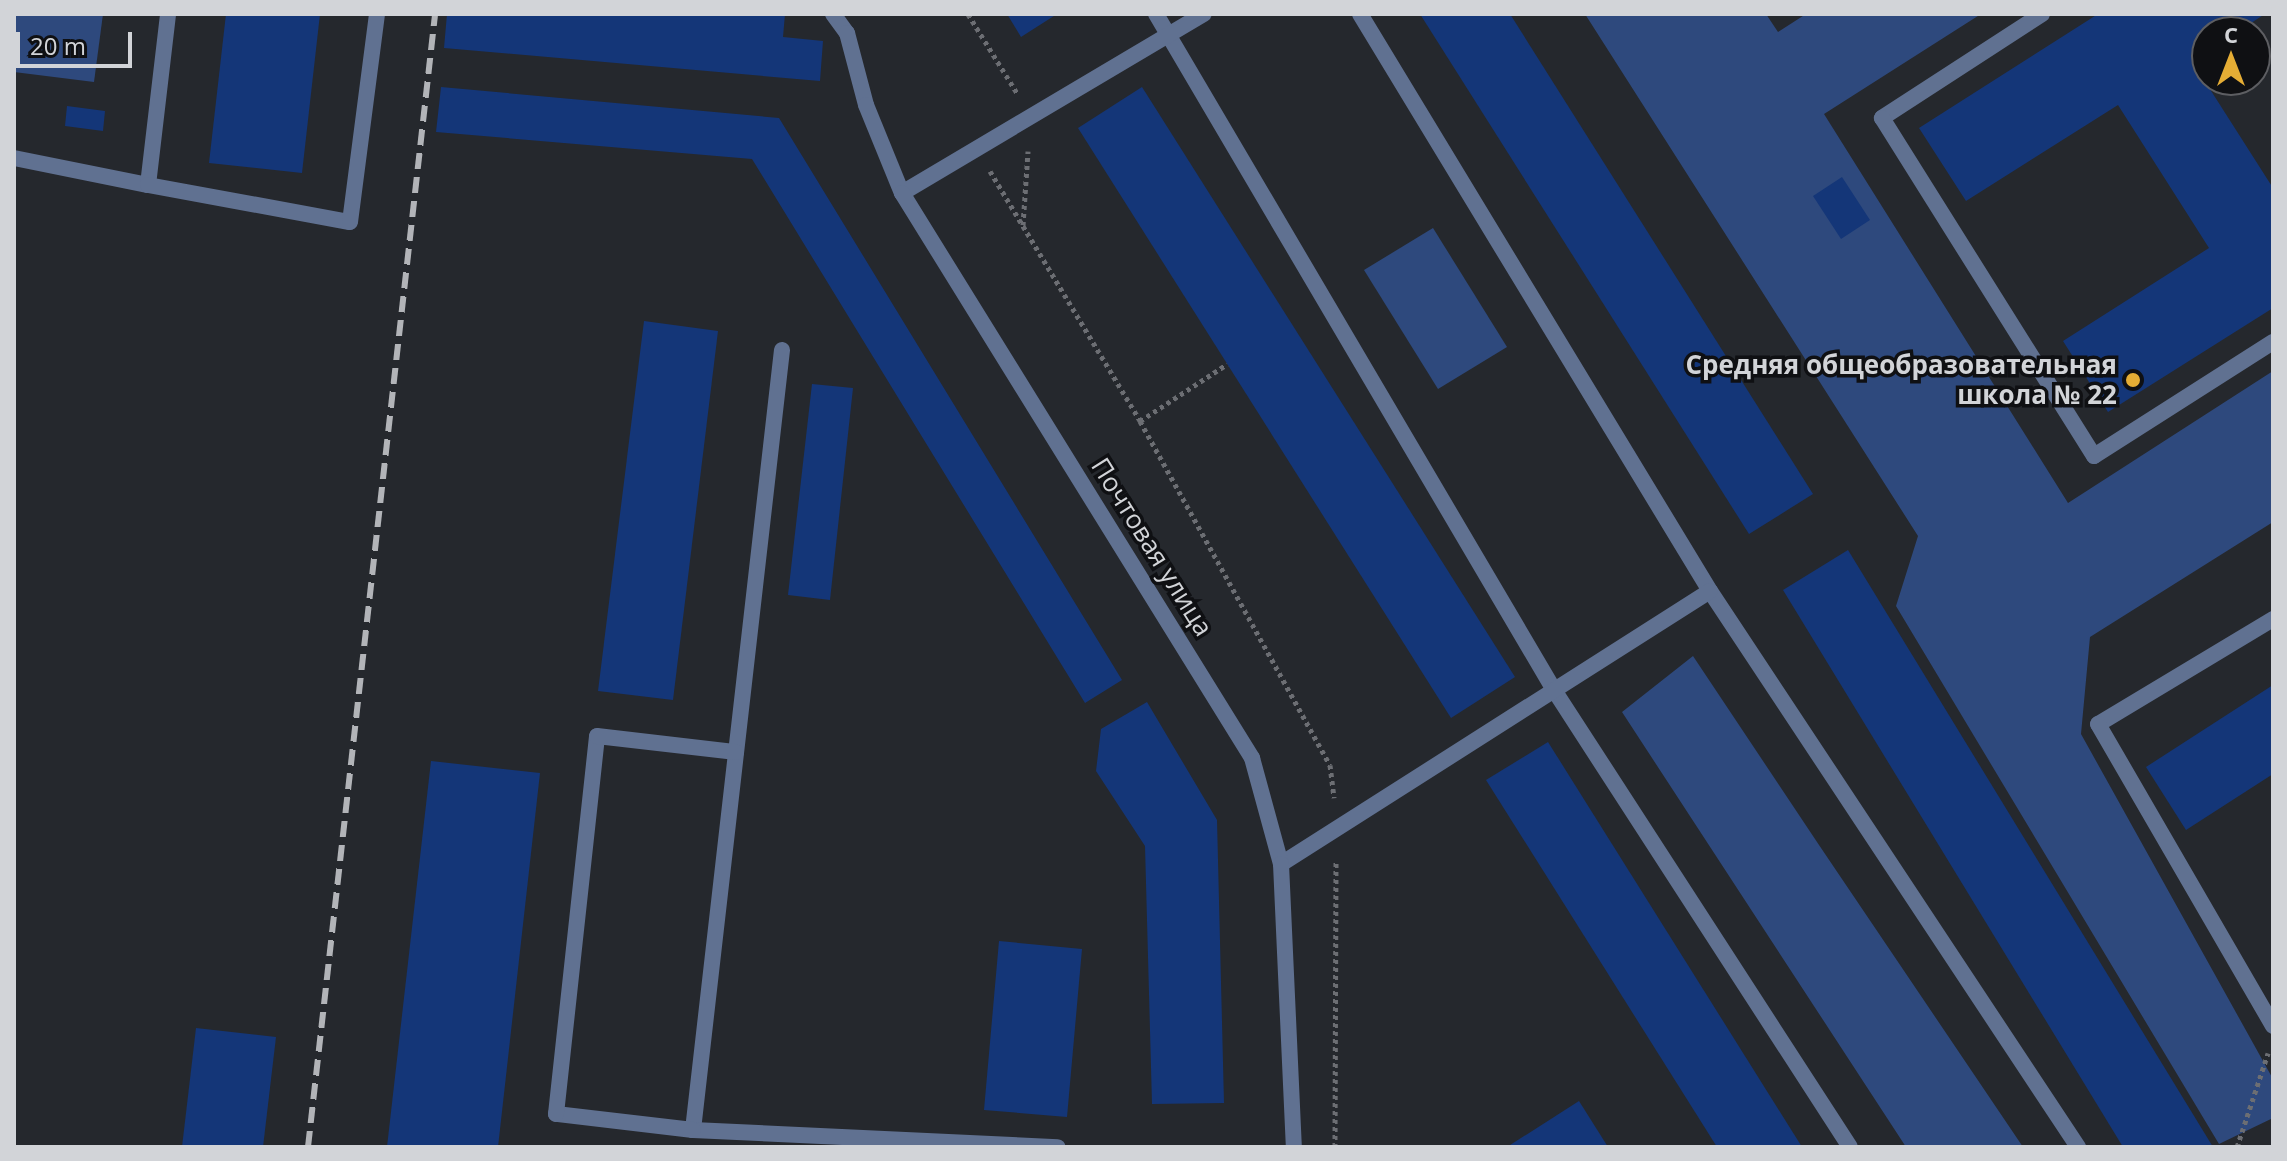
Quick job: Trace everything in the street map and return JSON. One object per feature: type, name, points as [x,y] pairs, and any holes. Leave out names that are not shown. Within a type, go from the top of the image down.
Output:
[{"type":"street","points":[[148,185],[168,14]]},
{"type":"street","points":[[14,158],[350,222],[377,14]]},
{"type":"street","name":"Почтовая улица","points":[[833,14],[847,33],[866,105],[902,193],[1252,758],[1281,864],[1294,1147]]},
{"type":"street","points":[[1156,14],[1554,690],[1850,1147]]},
{"type":"street","points":[[902,193],[1166,32],[1204,14]]},
{"type":"street","points":[[1360,14],[1710,591],[2078,1147]]},
{"type":"street","points":[[2042,14],[1882,118],[2094,456],[2273,342]]},
{"type":"street","points":[[693,1130],[782,350]]},
{"type":"street","points":[[1281,864],[1710,591]]},
{"type":"street","points":[[2273,619],[2098,724],[2273,1026]]},
{"type":"street","points":[[736,752],[597,736],[556,1114],[693,1130],[1058,1147]]},
{"type":"path","points":[[976,146],[1140,421],[1330,765],[1337,828],[1335,1147]]},
{"type":"path","points":[[1140,421],[1227,364]]},
{"type":"path","points":[[2237,1147],[2270,1046]]},
{"type":"shaded area","points":[[14,14],[103,14],[94,82],[14,72]]},
{"type":"shaded area","points":[[1585,14],[1766,14],[1778,32],[1806,14],[1981,14],[1824,114],[2068,503],[2273,371],[2273,522],[2090,637],[2081,734],[2273,1079],[2273,1118],[2219,1144],[1896,606],[1918,536]]},
{"type":"shaded area","points":[[1433,228],[1507,347],[1438,389],[1364,270]]},
{"type":"shaded area","points":[[1693,656],[2023,1147],[1906,1147],[1622,712]]},
{"type":"building","points":[[226,14],[320,14],[302,173],[209,163]]},
{"type":"building","points":[[447,14],[785,14],[783,37],[823,41],[820,81],[444,48]]},
{"type":"building","points":[[1007,14],[1057,14],[1021,37]]},
{"type":"building","points":[[1420,14],[1510,14],[1813,494],[1749,534]]},
{"type":"building","points":[[2098,14],[2265,14],[2191,16],[2191,96],[2214,96],[2273,188],[2273,308],[2108,412],[2063,341],[2209,248],[2118,105],[1966,201],[1919,128]]},
{"type":"building","points":[[441,87],[779,118],[1122,680],[1085,703],[752,159],[436,132]]},
{"type":"building","points":[[1142,87],[1515,677],[1451,718],[1078,128]]},
{"type":"building","points":[[67,106],[105,111],[103,131],[65,126]]},
{"type":"building","points":[[1842,177],[1870,220],[1841,239],[1813,196]]},
{"type":"building","points":[[644,321],[718,331],[673,700],[598,691]]},
{"type":"building","points":[[812,384],[853,388],[830,600],[788,595]]},
{"type":"building","points":[[1848,550],[2213,1147],[2123,1147],[1783,590]]},
{"type":"building","points":[[2273,685],[2273,774],[2186,830],[2146,767]]},
{"type":"building","points":[[1147,702],[1217,820],[1224,1103],[1152,1104],[1145,846],[1096,771],[1101,729]]},
{"type":"building","points":[[1548,742],[1802,1147],[1717,1147],[1486,780]]},
{"type":"building","points":[[431,761],[540,773],[498,1147],[387,1147]]},
{"type":"building","points":[[999,941],[1082,949],[1067,1117],[984,1110]]},
{"type":"building","points":[[196,1028],[276,1037],[263,1147],[182,1147]]},
{"type":"building","points":[[1579,1101],[1608,1147],[1507,1147]]},
{"type":"railway","points":[[308,1147],[435,14]]},
{"type":"place","name":"Средняя общеобразовательная школа № 22","points":[[2133,380]]}]
